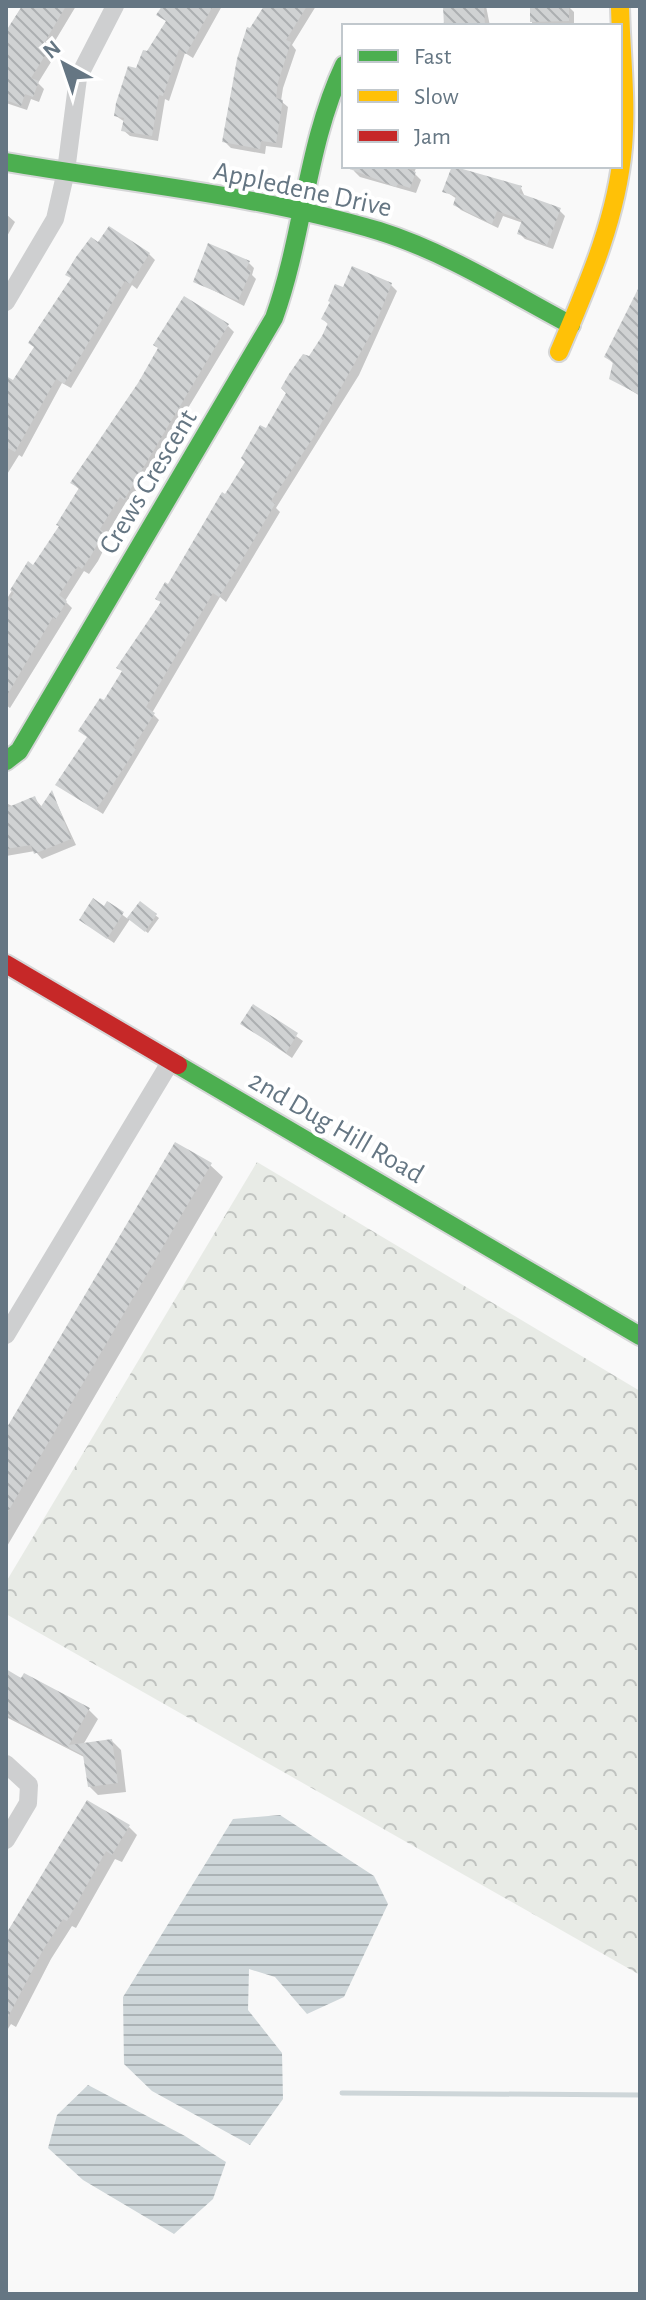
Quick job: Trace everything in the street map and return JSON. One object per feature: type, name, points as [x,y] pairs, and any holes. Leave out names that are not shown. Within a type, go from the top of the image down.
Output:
[{"type":"street","points":[[6,302],[55,219],[66,171],[78,78],[115,6]]},
{"type":"street","name":"Crews Crescent","points":[[6,761],[19,751],[269,327],[291,273],[325,104],[342,69]]},
{"type":"street","points":[[622,100],[622,154]]},
{"type":"street","name":"Appledene Drive","points":[[6,162],[304,212],[408,241],[571,325]]},
{"type":"street","points":[[559,352],[598,257],[620,168]]},
{"type":"street","name":"2nd Dug Hill Road","points":[[6,964],[640,1336]]},
{"type":"street","points":[[6,1335],[171,1061]]},
{"type":"street","points":[[6,1764],[29,1785],[28,1803],[6,1840]]},
{"type":"green space","points":[[257,1162],[640,1391],[640,1975],[6,1614],[6,1582]]},
{"type":"shaded area","points":[[280,1815],[374,1876],[388,1904],[344,1997],[307,2014],[275,1977],[249,1969],[248,2010],[282,2053],[283,2099],[250,2145],[152,2091],[124,2064],[123,1997],[233,1819]]},
{"type":"shaded area","points":[[88,2085],[185,2136],[226,2162],[213,2199],[174,2234],[83,2180],[48,2148],[57,2115]]},
{"type":"building","points":[[22,6],[66,6],[40,50],[46,54],[31,78],[39,81],[33,97],[25,94],[21,106],[6,100],[6,31]]},
{"type":"building","points":[[162,6],[213,6],[186,54],[179,49],[163,96],[159,95],[152,136],[121,131],[124,118],[114,116],[128,66],[136,68],[143,50],[147,51],[166,21],[156,15]]},
{"type":"building","points":[[264,6],[307,6],[286,40],[291,42],[278,82],[276,98],[283,100],[276,143],[261,141],[260,149],[222,142],[237,59],[247,27],[250,28]]},
{"type":"building","points":[[443,6],[484,6],[485,24],[444,24]]},
{"type":"building","points":[[530,6],[569,6],[569,21],[530,22]]},
{"type":"building","points":[[347,168],[405,168],[416,172],[410,188],[398,184],[396,187]]},
{"type":"building","points":[[451,168],[459,168],[522,186],[519,193],[561,208],[547,245],[517,234],[522,220],[497,211],[492,224],[453,205],[456,196],[442,192]]},
{"type":"building","points":[[109,226],[150,253],[130,284],[125,281],[64,384],[56,379],[15,452],[6,447],[6,376],[13,380],[34,347],[28,343],[71,278],[65,275],[76,257],[91,237],[98,242]]},
{"type":"building","points":[[208,243],[250,261],[246,269],[251,271],[238,301],[193,282]]},
{"type":"building","points":[[352,266],[392,283],[373,330],[313,438],[271,501],[275,504],[236,570],[219,597],[213,593],[146,707],[155,713],[133,747],[136,749],[96,810],[55,785],[87,737],[78,731],[100,698],[104,700],[122,671],[116,668],[161,602],[155,599],[165,582],[168,584],[222,492],[225,494],[245,462],[241,458],[260,425],[266,428],[286,393],[281,388],[289,374],[303,354],[309,356],[322,336],[328,323],[321,319],[335,284],[343,287]]},
{"type":"building","points":[[640,285],[640,395],[609,379],[613,362],[604,357]]},
{"type":"building","points":[[184,296],[229,324],[124,500],[120,497],[100,529],[104,532],[92,554],[82,569],[78,566],[59,595],[67,601],[56,619],[53,617],[6,697],[6,605],[14,593],[10,590],[28,561],[33,565],[59,526],[56,525],[79,488],[70,483],[138,383],[158,348],[153,345]]},
{"type":"building","points":[[52,790],[71,839],[34,854],[31,845],[6,849],[6,808],[35,796],[40,808]]},
{"type":"building","points":[[93,898],[104,906],[107,901],[124,912],[107,939],[79,920]]},
{"type":"building","points":[[140,901],[157,914],[145,932],[127,918]]},
{"type":"building","points":[[253,1004],[298,1033],[286,1053],[240,1024]]},
{"type":"building","points":[[175,1142],[212,1163],[6,1515],[6,1429]]},
{"type":"building","points":[[6,1669],[21,1678],[24,1673],[90,1708],[69,1745],[112,1739],[118,1783],[88,1787],[83,1755],[6,1715]]},
{"type":"building","points":[[87,1800],[130,1825],[112,1855],[106,1851],[67,1921],[63,1919],[43,1950],[6,2021],[6,1934]]},
{"type":"waterway","points":[[342,2093],[640,2095]]},
{"type":"traffic: fast","points":[[6,761],[19,751],[274,318],[292,255],[321,127],[342,70]]},
{"type":"traffic: fast","points":[[6,162],[241,199],[379,231],[453,261],[571,325]]},
{"type":"traffic: fast","points":[[178,1065],[640,1336]]},
{"type":"traffic: slow","points":[[620,6],[621,24]]},
{"type":"traffic: slow","points":[[622,59],[622,156]]},
{"type":"traffic: slow","points":[[559,352],[599,252],[621,168]]},
{"type":"traffic: jam","points":[[6,964],[178,1065]]}]
